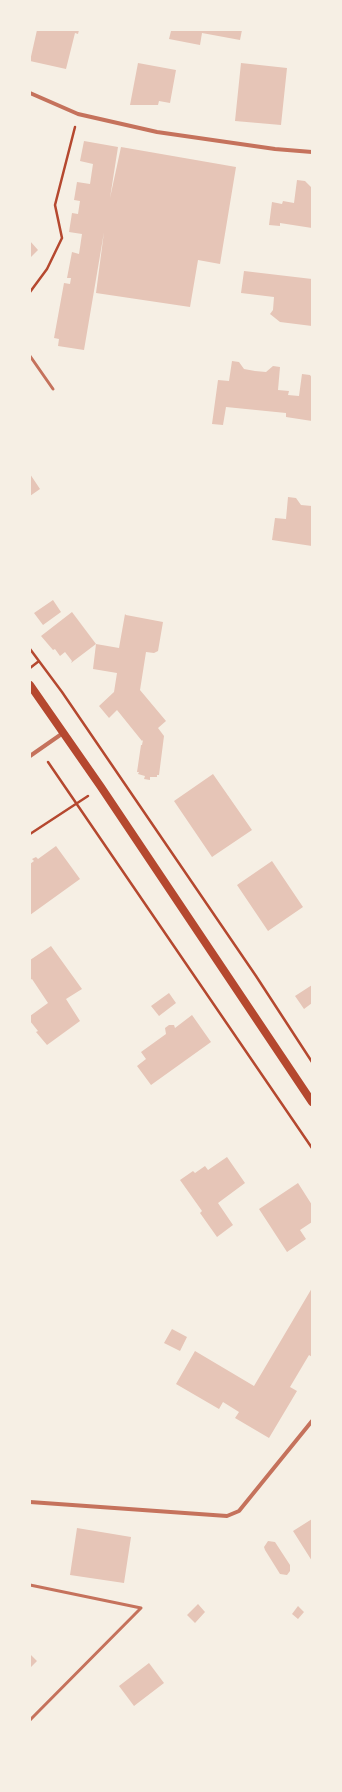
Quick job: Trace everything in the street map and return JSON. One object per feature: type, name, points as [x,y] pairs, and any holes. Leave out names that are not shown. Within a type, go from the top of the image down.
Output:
[{"type":"main road","points":[[30,685],[101,787],[312,1102]]},
{"type":"street","points":[[30,93],[78,114],[157,132],[274,149],[312,152]]},
{"type":"street","points":[[30,756],[64,733]]},
{"type":"street","points":[[30,1502],[226,1516],[239,1511],[312,1421]]},
{"type":"lane","points":[[30,356],[52,389]]},
{"type":"lane","points":[[30,1585],[141,1608],[30,1720]]},
{"type":"path","points":[[30,292],[47,269],[62,238],[55,205],[78,114]]},
{"type":"path","points":[[30,649],[252,970],[312,1062]]},
{"type":"path","points":[[30,668],[39,661]]},
{"type":"path","points":[[40,750],[312,1148]]},
{"type":"path","points":[[30,834],[101,787]]},
{"type":"building","points":[[37,30],[79,30],[78,34],[75,33],[66,69],[30,61]]},
{"type":"building","points":[[168,30],[242,30],[240,40],[202,33],[200,45],[169,39],[171,31]]},
{"type":"building","points":[[138,63],[176,70],[170,103],[159,101],[158,105],[130,105]]},
{"type":"building","points":[[241,63],[287,68],[281,125],[235,121]]},
{"type":"building","points":[[84,141],[118,147],[110,198],[121,147],[236,167],[220,264],[198,260],[190,307],[96,293],[104,232],[84,350],[58,346],[59,339],[54,338],[64,283],[70,284],[71,278],[67,278],[72,252],[79,254],[82,234],[69,232],[72,213],[78,214],[80,201],[74,200],[77,182],[90,184],[93,164],[80,161]]},
{"type":"building","points":[[297,180],[305,181],[312,188],[312,228],[280,223],[280,226],[269,225],[272,202],[282,204],[283,201],[294,203]]},
{"type":"building","points":[[30,241],[38,250],[30,258]]},
{"type":"building","points":[[244,271],[312,279],[312,326],[280,322],[270,314],[273,310],[274,297],[241,293]]},
{"type":"building","points":[[232,361],[239,362],[244,369],[255,371],[266,372],[273,366],[280,367],[278,390],[289,391],[288,395],[299,396],[302,374],[310,375],[312,378],[312,421],[286,417],[286,413],[226,407],[223,425],[212,424],[218,380],[229,381]]},
{"type":"building","points":[[30,474],[40,489],[30,496]]},
{"type":"building","points":[[288,497],[296,498],[301,505],[312,506],[312,546],[272,540],[275,518],[286,519]]},
{"type":"building","points":[[53,600],[61,612],[43,625],[34,613]]},
{"type":"building","points":[[72,612],[96,644],[71,663],[72,661],[65,652],[60,656],[41,636]]},
{"type":"building","points":[[125,614],[163,622],[158,651],[154,653],[146,652],[140,690],[166,721],[158,728],[164,736],[159,775],[157,775],[157,777],[150,777],[150,780],[144,779],[145,776],[138,774],[139,772],[137,772],[143,740],[142,741],[117,710],[109,718],[99,706],[114,692],[117,673],[93,669],[96,644],[119,648]]},
{"type":"building","points":[[213,774],[252,830],[212,857],[174,801]]},
{"type":"building","points":[[56,846],[80,879],[30,915],[30,864],[34,861],[32,859],[36,857],[38,859]]},
{"type":"building","points":[[272,861],[303,907],[268,931],[237,885]]},
{"type":"building","points":[[51,946],[82,989],[66,999],[80,1021],[47,1045],[36,1032],[38,1031],[30,1021],[30,1016],[48,1003],[32,979],[30,980],[30,960]]},
{"type":"building","points":[[312,985],[312,1003],[304,1009],[295,996]]},
{"type":"building","points":[[169,993],[176,1003],[159,1016],[151,1006]]},
{"type":"building","points":[[192,1015],[211,1042],[151,1085],[137,1066],[146,1059],[141,1052],[166,1034],[165,1028],[169,1025],[174,1025],[175,1028]]},
{"type":"building","points":[[227,1157],[245,1183],[218,1203],[233,1225],[217,1237],[200,1213],[202,1211],[180,1180],[193,1171],[195,1173],[205,1166],[208,1170]]},
{"type":"building","points":[[298,1183],[312,1205],[312,1222],[300,1230],[306,1239],[287,1252],[259,1209]]},
{"type":"building","points":[[312,1288],[312,1357],[309,1355],[290,1387],[297,1391],[269,1438],[235,1418],[239,1412],[223,1402],[219,1409],[176,1384],[195,1351],[254,1386]]},
{"type":"building","points":[[172,1329],[187,1337],[180,1351],[164,1343]]},
{"type":"building","points":[[312,1519],[312,1561],[293,1531]]},
{"type":"building","points":[[77,1528],[131,1537],[124,1583],[70,1575]]},
{"type":"building","points":[[268,1541],[275,1542],[290,1565],[290,1571],[287,1575],[280,1574],[265,1550],[264,1547]]},
{"type":"building","points":[[198,1604],[205,1612],[195,1623],[187,1615]]},
{"type":"building","points":[[298,1606],[304,1612],[298,1619],[292,1614]]},
{"type":"building","points":[[30,1654],[37,1661],[30,1668]]},
{"type":"building","points":[[149,1663],[164,1683],[134,1706],[119,1686]]}]
